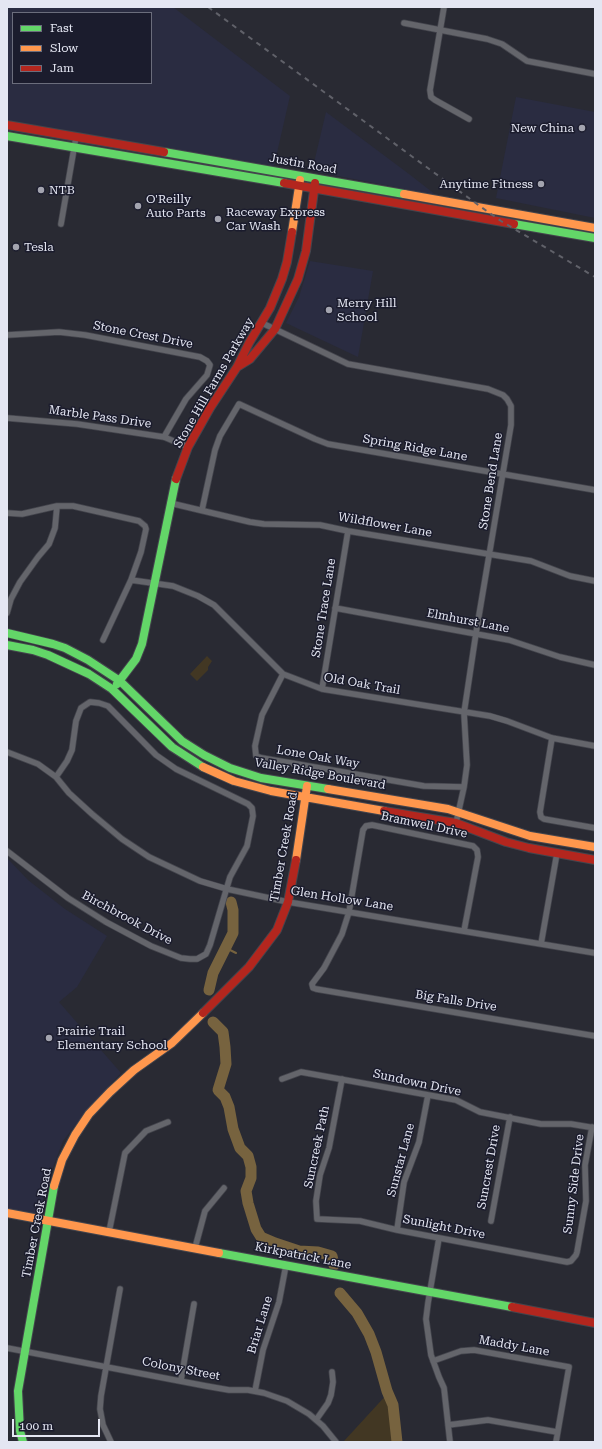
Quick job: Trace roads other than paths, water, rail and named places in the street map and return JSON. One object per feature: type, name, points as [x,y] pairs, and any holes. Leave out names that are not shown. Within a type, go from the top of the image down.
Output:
[{"type":"main road","name":"Justin Road","points":[[7,125],[301,175],[595,228]]},
{"type":"main road","name":"Justin Road","points":[[7,136],[299,185],[595,238]]},
{"type":"main road","points":[[182,165],[183,156]]},
{"type":"main road","name":"Stone Hill Farms Parkway","points":[[112,689],[120,681],[136,659],[142,644],[170,502],[176,478],[188,447],[214,401],[237,367],[249,343],[262,323],[270,308],[287,262],[301,175]]},
{"type":"main road","points":[[237,367],[250,359],[275,329],[298,279],[306,251],[316,178]]},
{"type":"main road","points":[[287,262],[302,264]]},
{"type":"main road","name":"Valley Ridge Boulevard","points":[[7,633],[41,640],[65,648],[88,660],[120,681],[182,741],[204,755],[230,768],[261,778],[417,803],[458,812],[530,836],[595,847]]},
{"type":"main road","name":"Valley Ridge Boulevard","points":[[7,645],[33,650],[89,674],[112,689],[172,747],[208,770],[234,781],[257,788],[456,823],[506,842],[529,848],[595,860]]},
{"type":"main road","name":"Timber Creek Road","points":[[23,1442],[20,1431],[18,1391],[54,1185],[62,1160],[75,1135],[89,1114],[134,1070],[180,1036],[249,967],[277,930],[288,902],[307,786]]},
{"type":"main road","name":"Kirkpatrick Lane","points":[[7,1213],[595,1323]]},
{"type":"street","points":[[444,7],[430,90],[435,100],[469,119]]},
{"type":"street","points":[[404,23],[487,39],[502,44],[527,61],[595,74]]},
{"type":"street","points":[[61,224],[76,137]]},
{"type":"street","name":"Stone Bend Lane","points":[[262,323],[348,364],[488,389],[503,395],[511,406],[511,425],[504,475],[476,633],[464,713],[468,756],[464,788],[456,823]]},
{"type":"street","name":"Stone Crest Drive","points":[[7,335],[59,332],[200,357],[207,361],[210,365],[207,375],[186,399],[164,437]]},
{"type":"street","name":"Spring Ridge Lane","points":[[202,510],[215,450],[220,436],[239,404],[328,444],[595,490]]},
{"type":"street","name":"Marble Pass Drive","points":[[7,418],[77,424],[164,437],[188,447]]},
{"type":"street","name":"Wildflower Lane","points":[[170,502],[250,522],[264,524],[320,525],[348,531],[531,561],[570,576],[595,581]]},
{"type":"street","points":[[7,613],[11,599],[20,582],[49,544],[55,528],[58,506]]},
{"type":"street","points":[[7,513],[22,514],[58,506],[73,506],[140,521],[143,524],[146,529],[141,552],[131,580],[103,640]]},
{"type":"street","name":"Stone Trace Lane","points":[[322,689],[348,531]]},
{"type":"street","name":"Old Oak Trail","points":[[131,580],[173,586],[183,589],[214,605],[283,674],[322,689],[490,716],[552,738],[595,746]]},
{"type":"street","name":"Elmhurst Lane","points":[[335,608],[509,640],[560,657],[595,665]]},
{"type":"street","name":"Lone Oak Way","points":[[283,674],[262,715],[255,746],[256,756],[424,786],[464,788]]},
{"type":"street","name":"Birchbrook Drive","points":[[7,851],[68,898],[106,922],[151,946],[181,958],[198,959],[206,954],[230,877],[247,846],[253,816],[252,808],[248,804],[199,782],[176,769],[156,755],[108,706],[99,703],[90,702],[81,708],[76,721],[72,750],[67,761],[56,777]]},
{"type":"street","points":[[552,738],[540,812],[541,817],[544,819],[595,828]]},
{"type":"street","name":"Glen Hollow Lane","points":[[7,752],[38,764],[56,777],[69,794],[122,839],[148,857],[200,881],[227,889],[288,902],[595,953]]},
{"type":"street","name":"Bramwell Drive","points":[[349,912],[363,830],[366,826],[372,825],[473,846],[477,850],[478,857],[464,931]]},
{"type":"street","points":[[541,944],[557,853]]},
{"type":"street","name":"Big Falls Drive","points":[[349,912],[342,934],[324,968],[312,982],[313,988],[595,1036]]},
{"type":"street","name":"Sundown Drive","points":[[282,1079],[301,1072],[456,1100],[480,1112],[541,1124],[571,1124],[594,1127]]},
{"type":"street","name":"Suncreek Path","points":[[317,1219],[316,1201],[320,1175],[329,1148],[342,1079]]},
{"type":"street","name":"Sunstar Lane","points":[[397,1230],[404,1182],[418,1142],[428,1095]]},
{"type":"street","name":"Suncrest Drive","points":[[491,1221],[510,1117]]},
{"type":"street","points":[[108,1232],[125,1153],[146,1132],[168,1122]]},
{"type":"street","name":"Sunny Side Drive","points":[[567,1262],[574,1258],[577,1252],[586,1201],[585,1165],[594,1127]]},
{"type":"street","points":[[195,1248],[205,1211],[224,1188]]},
{"type":"street","name":"Sunlight Drive","points":[[317,1219],[360,1221],[397,1230],[567,1262]]},
{"type":"street","points":[[439,1238],[426,1320],[433,1361],[444,1388],[450,1442]]},
{"type":"street","name":"Briar Lane","points":[[255,1391],[263,1350],[279,1302],[286,1265]]},
{"type":"street","points":[[111,1442],[103,1425],[100,1409],[120,1289]]},
{"type":"street","points":[[181,1380],[194,1304]]},
{"type":"street","name":"Colony Street","points":[[7,1348],[229,1390],[255,1391],[264,1393],[286,1401],[305,1411],[327,1430],[336,1442]]},
{"type":"street","name":"Maddy Lane","points":[[433,1361],[461,1350],[474,1350],[569,1367],[557,1432]]},
{"type":"street","points":[[316,1420],[324,1409],[331,1395],[333,1382],[332,1372]]},
{"type":"street","points":[[448,1425],[488,1420],[557,1432],[556,1442]]},
{"type":"waterway","points":[[209,990],[213,973],[233,933],[233,910],[231,902]]},
{"type":"waterway","points":[[226,948],[236,953]]},
{"type":"waterway","points":[[213,1022],[223,1032],[225,1047],[226,1064],[218,1090],[225,1097],[229,1107],[233,1129],[240,1148],[248,1156],[251,1167],[251,1178],[246,1191],[256,1229],[261,1237],[275,1243],[299,1251],[318,1252],[332,1256],[334,1265]]},
{"type":"waterway","points":[[340,1293],[357,1313],[369,1334],[376,1352],[387,1391],[393,1405],[397,1442]]},
{"type":"railway","points":[[208,7],[501,221],[595,277]]},
{"type":"place","name":"New China","points":[[582,128]]},
{"type":"place","name":"Anytime Fitness","points":[[541,184]]},
{"type":"place","name":"NTB","points":[[41,190]]},
{"type":"place","name":"O'Reilly Auto Parts","points":[[138,206]]},
{"type":"place","name":"Raceway Express Car Wash","points":[[218,219]]},
{"type":"place","name":"Tesla","points":[[16,247]]},
{"type":"place","name":"Merry Hill School","points":[[329,310]]},
{"type":"place","name":"Prairie Trail Elementary School","points":[[49,1038]]}]
